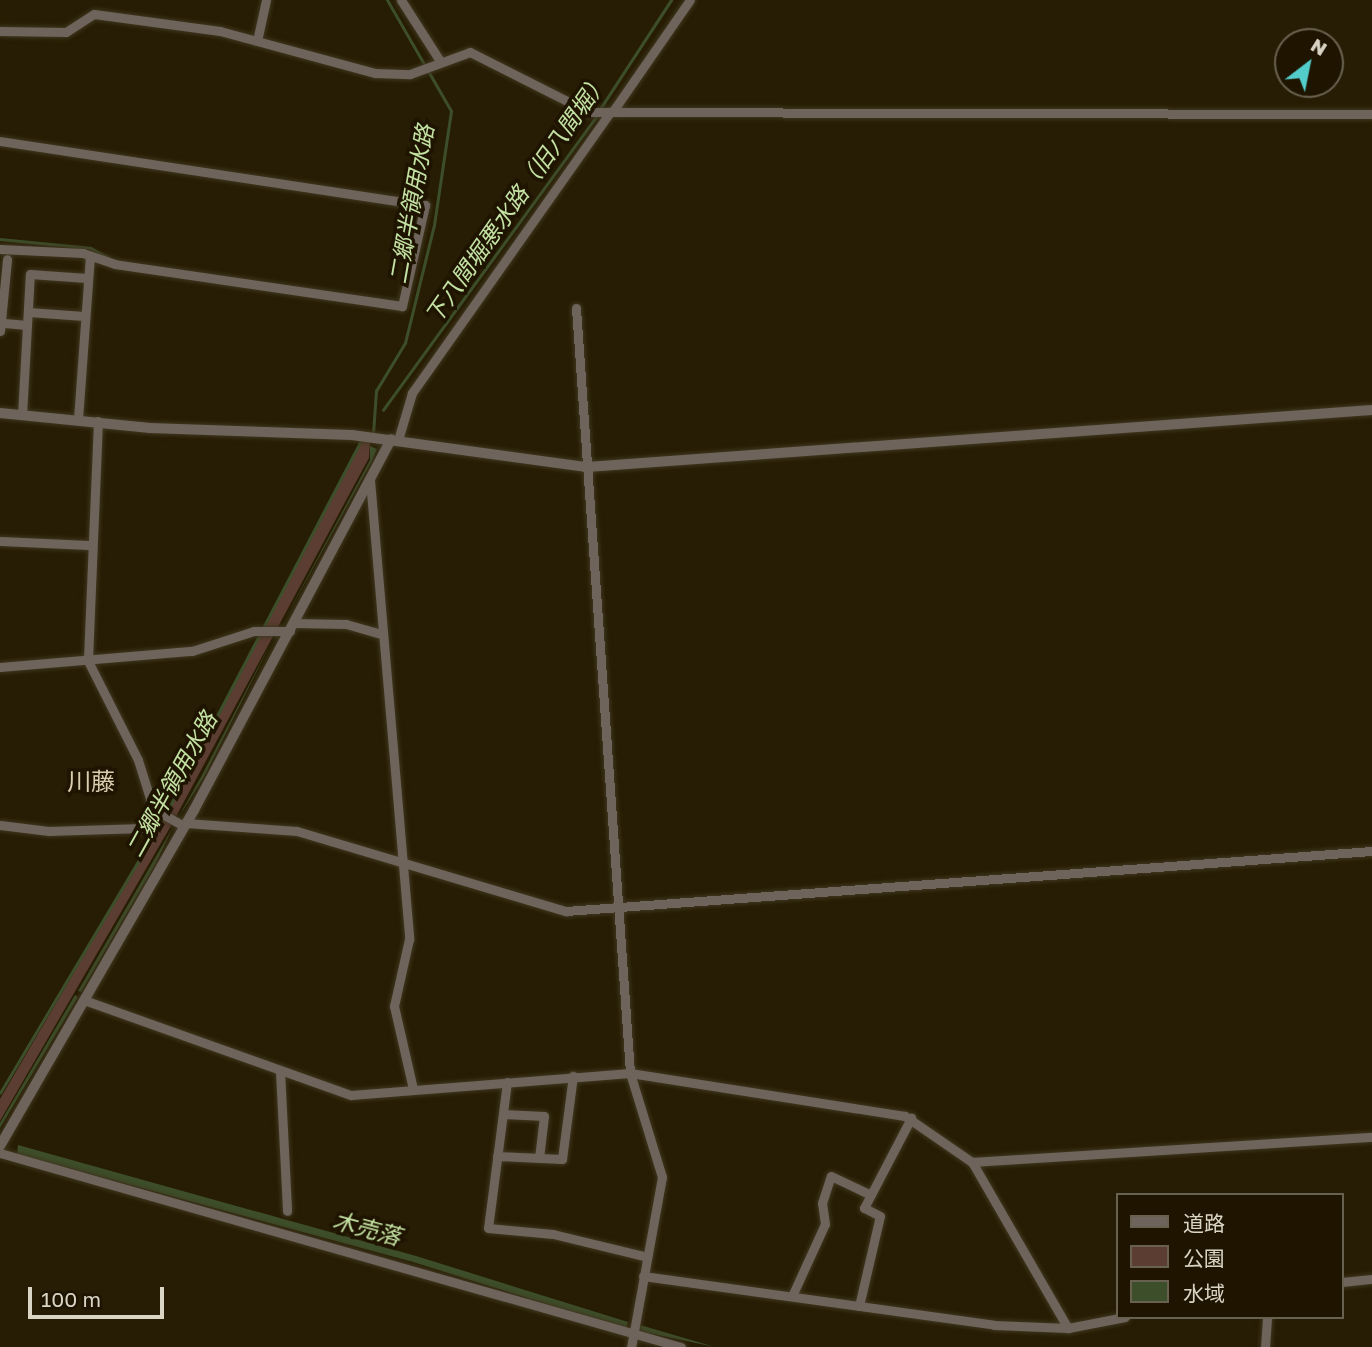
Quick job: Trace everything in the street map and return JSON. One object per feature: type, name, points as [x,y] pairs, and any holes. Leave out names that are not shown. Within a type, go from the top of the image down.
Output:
[{"type":"street","points":[[257,41],[266,0]]},
{"type":"street","points":[[401,0],[438,61]]},
{"type":"street","points":[[0,1146],[84,1000],[283,629],[370,480],[412,393],[690,0]]},
{"type":"street","points":[[0,31],[66,32],[94,14],[257,41],[362,71],[421,70],[438,61],[477,53],[589,112],[1372,114]]},
{"type":"street","points":[[0,141],[425,205],[402,306],[115,264],[90,255],[0,249]]},
{"type":"street","points":[[78,419],[90,255]]},
{"type":"street","points":[[7,259],[2,327],[27,325]]},
{"type":"street","points":[[22,415],[30,274],[87,278]]},
{"type":"street","points":[[576,308],[630,1073],[662,1177],[631,1347]]},
{"type":"street","points":[[28,312],[84,316]]},
{"type":"street","points":[[0,413],[359,435],[587,467],[1372,410]]},
{"type":"street","points":[[98,421],[89,545],[88,661],[138,760],[155,811],[178,822],[297,831],[556,911],[1372,851]]},
{"type":"street","points":[[370,480],[398,861],[409,939],[394,1006],[413,1089]]},
{"type":"street","points":[[0,541],[89,545]]},
{"type":"street","points":[[0,667],[192,651],[254,632],[283,629],[346,624],[382,634]]},
{"type":"street","points":[[0,825],[49,831],[143,828],[155,811]]},
{"type":"street","points":[[84,1000],[351,1094],[630,1073],[911,1118],[972,1162],[1068,1328]]},
{"type":"street","points":[[280,1071],[287,1212]]},
{"type":"street","points":[[497,1156],[562,1159],[573,1076]]},
{"type":"street","points":[[507,1082],[488,1228],[553,1234],[647,1257]]},
{"type":"street","points":[[503,1114],[544,1116],[539,1158]]},
{"type":"street","points":[[859,1306],[880,1216],[864,1208],[911,1118]]},
{"type":"street","points":[[972,1162],[1372,1137]]},
{"type":"street","points":[[0,1153],[508,1293],[633,1336],[681,1347]]},
{"type":"street","points":[[792,1296],[825,1224],[822,1203],[831,1176],[871,1195]]},
{"type":"street","points":[[643,1276],[994,1325],[1068,1328],[1116,1319]]},
{"type":"street","points":[[1344,1282],[1372,1279]]},
{"type":"street","points":[[1265,1347],[1267,1319]]},
{"type":"green space","points":[[362,441],[370,442],[369,458],[172,824],[0,1121],[0,1099],[168,812]]},
{"type":"water","points":[[370,446],[377,449],[372,461],[281,626],[370,460]]},
{"type":"water","points":[[275,635],[204,777],[178,818],[202,775]]},
{"type":"water","points":[[173,827],[155,865],[81,992],[78,991]]},
{"type":"water","points":[[75,995],[78,997],[0,1128],[0,1123]]},
{"type":"water","points":[[18,1145],[416,1256],[628,1322],[626,1329],[413,1262],[17,1154]]},
{"type":"water","points":[[640,1325],[715,1347],[639,1331]]},
{"type":"waterway","name":"二郷半領用水路","points":[[373,434],[376,391],[405,343],[434,225],[451,111],[387,0]]},
{"type":"waterway","name":"下八間堀悪水路（旧八間堀）","points":[[600,109],[671,0]]},
{"type":"waterway","name":"下八間堀悪水路（旧八間堀）","points":[[383,410],[597,115]]},
{"type":"waterway","points":[[0,239],[91,248],[109,258]]},
{"type":"waterway","name":"下八間堀悪水路（旧八間堀）","points":[[0,1093],[161,823],[360,442]]},
{"type":"district","name":"川藤","points":[[91,781]]},
{"type":"water label","name":"木売落","points":[[367,1228]]}]
